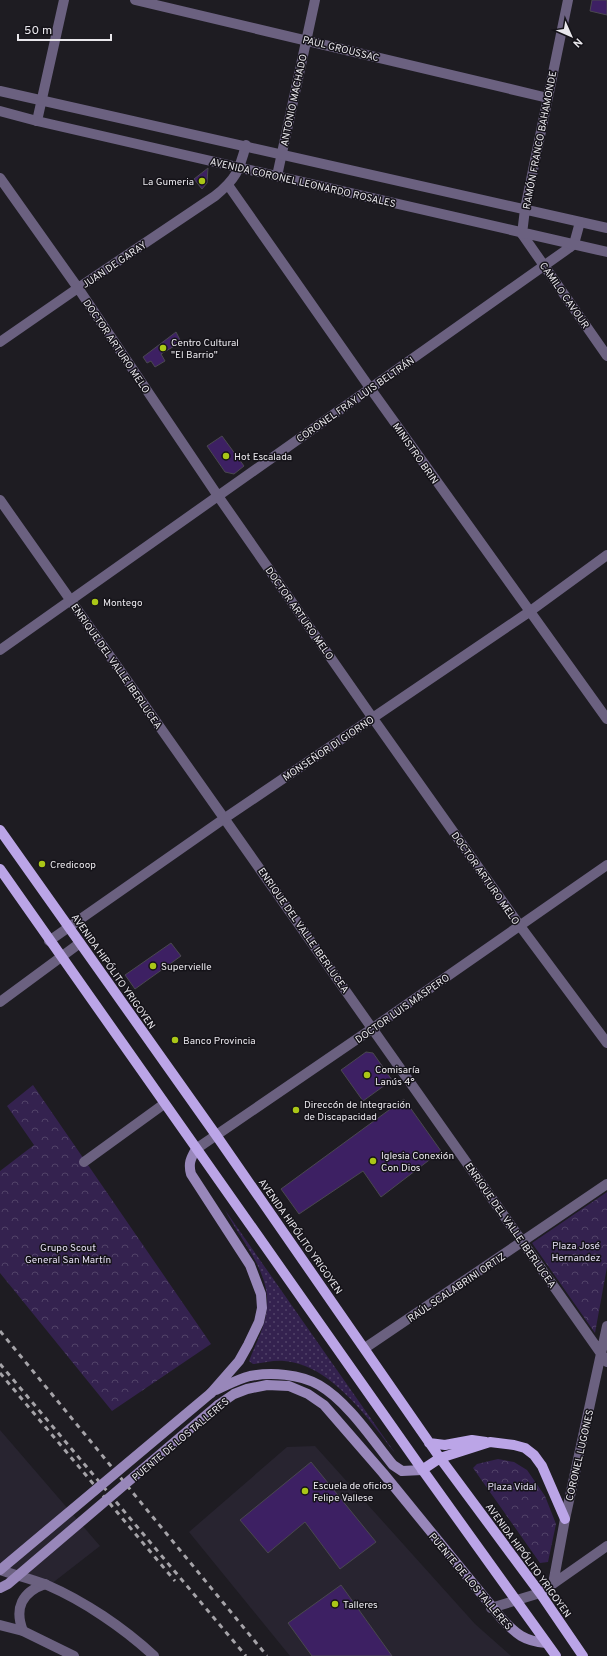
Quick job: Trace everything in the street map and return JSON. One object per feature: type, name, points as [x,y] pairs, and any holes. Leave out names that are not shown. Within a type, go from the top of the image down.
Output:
[{"type":"main road","name":"AVENIDA HIPÓLITO YRIGOYEN","points":[[0,830],[216,1135],[440,1458],[540,1593],[583,1656]]},
{"type":"main road","points":[[0,869],[49,941],[422,1470],[556,1656]]},
{"type":"main road","name":"PUENTE DE LOS TALLERES","points":[[0,1570],[211,1393],[239,1361],[259,1322],[262,1308],[261,1294],[250,1265],[191,1174],[189,1167],[190,1159],[196,1149]]},
{"type":"main road","name":"PUENTE DE LOS TALLERES","points":[[211,1393],[233,1382],[250,1376],[267,1374],[305,1379],[319,1385],[349,1412],[393,1465],[402,1471],[422,1470]]},
{"type":"main road","name":"PUENTE DE LOS TALLERES","points":[[0,1588],[8,1584],[218,1405],[234,1394],[247,1389],[267,1385],[289,1386],[308,1394],[324,1405],[383,1473],[491,1608],[514,1631],[525,1639],[534,1642],[546,1643]]},
{"type":"main road","points":[[429,1442],[444,1444],[472,1440],[514,1445],[525,1448],[534,1455],[548,1477],[564,1519]]},
{"type":"main road","points":[[422,1470],[440,1458],[490,1442]]},
{"type":"street","points":[[36,121],[64,0]]},
{"type":"street","name":"PAUL GROUSSAC","points":[[135,0],[548,98]]},
{"type":"street","name":"ANTONIO MACHADO","points":[[276,176],[315,0]]},
{"type":"street","name":"RAMÓN FRANCO BAHAMONDE","points":[[522,234],[525,209],[568,0]]},
{"type":"street","points":[[0,90],[607,228]]},
{"type":"street","name":"AVENIDA CORONEL LEONARDO ROSALES","points":[[0,111],[36,121],[522,234],[607,252]]},
{"type":"street","points":[[240,168],[246,145]]},
{"type":"street","name":"JUAN DE GARAY","points":[[0,342],[215,196],[228,185],[240,168]]},
{"type":"street","name":"DOCTOR ARTURO MELO","points":[[0,178],[78,288],[218,496],[372,717],[520,926],[607,1043]]},
{"type":"street","name":"MINISTRO BRIN","points":[[228,185],[370,388],[607,719]]},
{"type":"street","points":[[574,244],[580,222]]},
{"type":"street","name":"CAMILO CAVOUR","points":[[522,234],[607,356]]},
{"type":"street","name":"CORONEL FRAY LUIS BELTRÁN","points":[[0,650],[574,244]]},
{"type":"street","name":"ENRIQUE DEL VALLE IBERLUCEA","points":[[0,500],[604,1358]]},
{"type":"street","name":"MONSEÑOR DI GIORNO","points":[[49,941],[372,717],[529,612],[607,555]]},
{"type":"street","name":"DOCTOR LUIS MASPERO","points":[[196,1149],[607,865]]},
{"type":"street","points":[[0,1002],[80,943]]},
{"type":"street","points":[[84,1162],[164,1104]]},
{"type":"street","name":"RAÚL SCALABRINI ORTIZ","points":[[365,1348],[607,1184]]},
{"type":"street","name":"CORONEL LUGONES","points":[[553,1584],[564,1519],[604,1358],[607,1326]]},
{"type":"street","points":[[491,1608],[540,1593],[607,1546]]},
{"type":"street","points":[[0,1570],[45,1584],[78,1600],[117,1626],[144,1651],[154,1656]]},
{"type":"street","points":[[23,1630],[20,1623],[19,1614],[22,1602],[30,1592],[45,1584]]},
{"type":"street","points":[[0,1625],[23,1630],[68,1654]]},
{"type":"shaded area","points":[[0,1430],[100,1546],[46,1588],[0,1563]]},
{"type":"shaded area","points":[[315,1446],[475,1624],[511,1656],[290,1656],[189,1532],[287,1447]]},
{"type":"green space","name":"Grupo Scout General San Martín","points":[[33,1085],[211,1344],[112,1411],[0,1273],[0,1171],[34,1145],[7,1106]]},
{"type":"green space","name":"Plaza José Hernandez","points":[[607,1192],[607,1267],[595,1333],[532,1243]]},
{"type":"green space","points":[[225,1210],[395,1453],[361,1410],[347,1395],[317,1372],[301,1364],[284,1361],[253,1364],[249,1361],[265,1321],[267,1300],[265,1286],[255,1260]]},
{"type":"green space","name":"Plaza Vidal","points":[[498,1459],[514,1462],[527,1470],[545,1496],[556,1524],[548,1562],[540,1563],[473,1468],[477,1464]]},
{"type":"building","points":[[592,0],[607,0],[607,15],[590,11]]},
{"type":"building","name":"La Gumeria","points":[[208,168],[207,183],[202,189],[194,179]]},
{"type":"building","name":"Centro Cultural \"El Barrio\"","points":[[176,332],[181,342],[161,354],[165,361],[155,367],[151,361],[147,363],[143,357]]},
{"type":"building","name":"Hot Escalada","points":[[222,436],[244,466],[234,474],[225,472],[207,446]]},
{"type":"building","name":"Supervielle","points":[[171,943],[181,956],[135,989],[125,975]]},
{"type":"building","name":"Comisaría Lanús 4°","points":[[366,1052],[373,1053],[392,1080],[363,1101],[341,1070]]},
{"type":"building","name":"Iglesia Conexión Con Dios","points":[[404,1099],[441,1151],[381,1197],[363,1171],[299,1214],[281,1189]]},
{"type":"building","name":"Escuela de oficios Felipe Vallese","points":[[311,1462],[376,1542],[340,1569],[305,1522],[268,1553],[240,1520]]},
{"type":"building","name":"Talleres","points":[[341,1585],[392,1656],[312,1656],[288,1623]]},
{"type":"railway","points":[[0,1331],[267,1656]]},
{"type":"railway","points":[[0,1364],[246,1656]]},
{"type":"railway","points":[[0,1373],[175,1581]]},
{"type":"place","name":"La Gumeria","points":[[202,181]]},
{"type":"place","name":"Centro Cultural \"El Barrio\"","points":[[163,348]]},
{"type":"place","name":"Hot Escalada","points":[[226,456]]},
{"type":"place","name":"Montego","points":[[95,602]]},
{"type":"place","name":"Credicoop","points":[[42,864]]},
{"type":"place","name":"Supervielle","points":[[153,966]]},
{"type":"place","name":"Banco Provincia","points":[[175,1040]]},
{"type":"place","name":"Comisaría Lanús 4°","points":[[367,1075]]},
{"type":"place","name":"Direccón de Integración de Discapacidad","points":[[296,1110]]},
{"type":"place","name":"Iglesia Conexión Con Dios","points":[[373,1161]]},
{"type":"place","name":"Escuela de oficios Felipe Vallese","points":[[305,1491]]},
{"type":"place","name":"Talleres","points":[[335,1604]]}]
